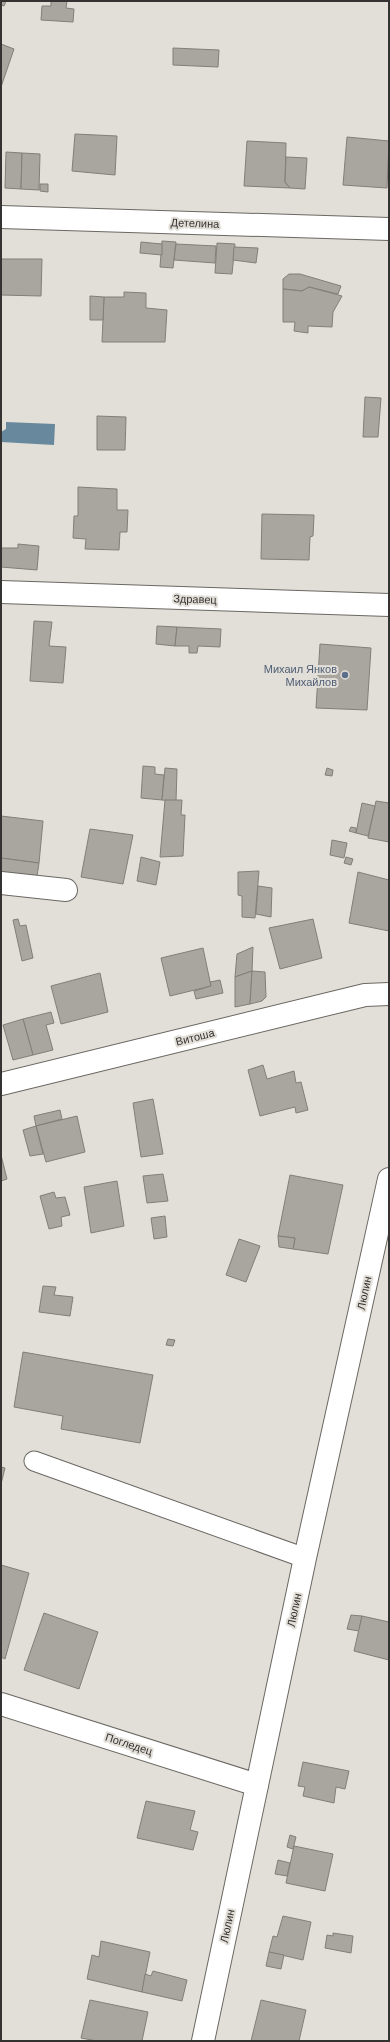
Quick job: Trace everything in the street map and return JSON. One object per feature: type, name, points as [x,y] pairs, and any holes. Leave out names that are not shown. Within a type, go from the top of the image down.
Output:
[{"type":"street","name":"Детелина","points":[[1,217],[389,229]]},
{"type":"street","name":"Здравец","points":[[1,592],[389,605]]},
{"type":"street","points":[[1,883],[66,890]]},
{"type":"street","name":"Витоша","points":[[1,1084],[365,995],[389,994]]},
{"type":"street","name":"Люлин","points":[[202,2041],[258,1785],[305,1558],[389,1179]]},
{"type":"street","name":"Погледец","points":[[1,1704],[258,1785]]},
{"type":"lane","points":[[34,1461],[305,1558]]},
{"type":"water","points":[[6,422],[55,424],[54,445],[1,442],[1,432],[6,429]]},
{"type":"building","points":[[1,1],[6,1],[4,6],[1,5]]},
{"type":"building","points":[[51,1],[67,1],[66,8],[74,9],[73,22],[41,20],[42,6],[51,6]]},
{"type":"building","points":[[1,44],[14,49],[1,87]]},
{"type":"building","points":[[173,48],[219,50],[218,67],[173,65]]},
{"type":"building","points":[[75,134],[117,136],[115,175],[72,171]]},
{"type":"building","points":[[347,137],[389,141],[387,188],[343,185]]},
{"type":"building","points":[[247,141],[286,143],[285,182],[290,188],[244,186]]},
{"type":"building","points":[[6,152],[22,153],[21,189],[5,188]]},
{"type":"building","points":[[22,153],[40,154],[39,190],[21,189]]},
{"type":"building","points":[[286,157],[307,158],[305,189],[290,188],[285,182]]},
{"type":"building","points":[[40,184],[48,184],[48,192],[40,191]]},
{"type":"building","points":[[162,241],[176,242],[173,268],[160,267]]},
{"type":"building","points":[[141,242],[162,244],[162,255],[140,253]]},
{"type":"building","points":[[217,243],[235,244],[232,274],[215,273]]},
{"type":"building","points":[[176,244],[216,246],[215,263],[174,260]]},
{"type":"building","points":[[234,247],[258,248],[256,263],[233,260]]},
{"type":"building","points":[[1,259],[42,259],[41,296],[1,295]]},
{"type":"building","points":[[289,274],[300,274],[341,286],[338,294],[309,287],[302,291],[283,289],[283,279]]},
{"type":"building","points":[[309,287],[342,296],[333,312],[332,327],[308,326],[308,333],[294,331],[295,322],[283,322],[283,289],[302,291]]},
{"type":"building","points":[[124,292],[146,293],[146,308],[167,310],[165,342],[102,342],[104,297],[124,297]]},
{"type":"building","points":[[90,296],[104,297],[103,320],[90,320]]},
{"type":"building","points":[[365,397],[381,398],[378,437],[363,437]]},
{"type":"building","points":[[97,416],[126,417],[125,450],[97,450]]},
{"type":"building","points":[[78,487],[117,489],[117,510],[128,510],[127,532],[120,532],[119,550],[85,549],[86,539],[73,538],[74,516],[78,516]]},
{"type":"building","points":[[262,514],[314,515],[313,536],[310,537],[309,560],[261,559]]},
{"type":"building","points":[[18,544],[39,546],[37,570],[1,567],[1,548],[18,548]]},
{"type":"building","points":[[34,621],[52,622],[49,646],[66,647],[63,683],[30,681]]},
{"type":"building","points":[[157,626],[177,627],[175,646],[156,644]]},
{"type":"building","points":[[177,627],[221,629],[220,647],[198,646],[197,653],[189,653],[189,646],[175,646]]},
{"type":"building","points":[[320,644],[371,648],[367,710],[316,708]]},
{"type":"building","points":[[143,766],[155,767],[155,774],[164,775],[162,800],[141,798]]},
{"type":"building","points":[[165,768],[177,769],[176,801],[162,800]]},
{"type":"building","points":[[327,768],[333,770],[332,776],[325,775]]},
{"type":"building","points":[[165,800],[182,800],[181,815],[185,815],[183,856],[160,857]]},
{"type":"building","points":[[376,801],[389,803],[389,842],[368,838]]},
{"type":"building","points":[[362,803],[375,806],[368,836],[356,833]]},
{"type":"building","points":[[1,816],[43,821],[39,863],[1,858]]},
{"type":"building","points":[[351,827],[356,828],[356,833],[349,831]]},
{"type":"building","points":[[90,829],[133,835],[123,884],[81,877]]},
{"type":"building","points":[[332,840],[347,843],[344,858],[330,855]]},
{"type":"building","points":[[141,857],[160,862],[156,885],[137,881]]},
{"type":"building","points":[[346,857],[353,859],[351,865],[344,863]]},
{"type":"building","points":[[1,858],[39,863],[36,883],[1,878]]},
{"type":"building","points":[[259,871],[255,918],[242,917],[242,896],[238,895],[238,872]]},
{"type":"building","points":[[358,872],[389,880],[389,931],[349,923]]},
{"type":"building","points":[[258,886],[272,888],[271,917],[256,914]]},
{"type":"building","points":[[18,919],[20,926],[26,925],[33,958],[22,961],[13,920]]},
{"type":"building","points":[[313,919],[322,958],[280,969],[269,928]]},
{"type":"building","points":[[253,947],[252,971],[235,977],[237,954]]},
{"type":"building","points":[[203,948],[211,986],[170,996],[161,958]]},
{"type":"building","points":[[252,971],[250,1004],[235,1007],[235,977]]},
{"type":"building","points":[[252,971],[265,972],[266,997],[262,1001],[250,1004]]},
{"type":"building","points":[[100,973],[108,1012],[61,1024],[51,986]]},
{"type":"building","points":[[220,980],[223,993],[196,999],[194,991],[211,986],[210,982]]},
{"type":"building","points":[[51,1012],[54,1023],[46,1025],[53,1050],[33,1055],[23,1019]]},
{"type":"building","points":[[23,1019],[33,1055],[13,1060],[3,1025]]},
{"type":"building","points":[[263,1065],[267,1079],[294,1071],[296,1083],[301,1082],[308,1110],[296,1113],[295,1107],[260,1116],[248,1070]]},
{"type":"building","points":[[153,1099],[163,1154],[141,1157],[133,1103]]},
{"type":"building","points":[[60,1110],[62,1119],[36,1126],[34,1116]]},
{"type":"building","points":[[77,1116],[85,1152],[46,1162],[36,1126]]},
{"type":"building","points":[[36,1126],[43,1154],[30,1156],[23,1130]]},
{"type":"building","points":[[1,1155],[7,1179],[1,1181]]},
{"type":"building","points":[[163,1174],[168,1201],[147,1203],[143,1176]]},
{"type":"building","points":[[290,1175],[343,1185],[328,1254],[293,1249],[295,1238],[278,1236]]},
{"type":"building","points":[[117,1181],[124,1226],[91,1233],[84,1187]]},
{"type":"building","points":[[54,1192],[56,1198],[65,1197],[70,1215],[61,1217],[62,1226],[49,1229],[40,1196]]},
{"type":"building","points":[[165,1216],[167,1237],[154,1239],[151,1218]]},
{"type":"building","points":[[278,1236],[295,1238],[293,1249],[279,1247]]},
{"type":"building","points":[[239,1239],[260,1246],[246,1282],[226,1275]]},
{"type":"building","points":[[43,1286],[56,1287],[54,1295],[73,1297],[70,1316],[39,1312]]},
{"type":"building","points":[[168,1339],[175,1340],[173,1346],[166,1345]]},
{"type":"building","points":[[23,1352],[153,1375],[140,1443],[61,1429],[63,1416],[14,1407]]},
{"type":"building","points":[[1,1467],[5,1468],[1,1484]]},
{"type":"building","points":[[1,1565],[29,1573],[5,1659],[1,1657]]},
{"type":"building","points":[[44,1613],[98,1632],[79,1689],[24,1670]]},
{"type":"building","points":[[351,1615],[362,1616],[359,1631],[347,1629]]},
{"type":"building","points":[[362,1616],[389,1622],[389,1660],[354,1651]]},
{"type":"building","points":[[303,1762],[349,1771],[345,1789],[336,1787],[334,1803],[303,1796],[305,1787],[298,1786]]},
{"type":"building","points":[[146,1801],[195,1811],[190,1830],[198,1832],[193,1850],[137,1838]]},
{"type":"building","points":[[290,1835],[296,1837],[293,1849],[287,1847]]},
{"type":"building","points":[[294,1846],[333,1854],[325,1891],[286,1883]]},
{"type":"building","points":[[278,1860],[290,1863],[287,1876],[275,1874]]},
{"type":"building","points":[[283,1916],[311,1922],[303,1960],[269,1952],[273,1936],[277,1937]]},
{"type":"building","points":[[333,1933],[353,1936],[351,1953],[325,1948],[327,1935],[333,1936]]},
{"type":"building","points":[[101,1941],[150,1952],[142,1992],[87,1979],[92,1955],[99,1957]]},
{"type":"building","points":[[269,1952],[284,1955],[281,1969],[266,1966]]},
{"type":"building","points":[[153,1971],[187,1980],[182,2001],[142,1992],[145,1974],[151,1976]]},
{"type":"building","points":[[90,2000],[148,2012],[142,2041],[97,2041],[81,2038]]},
{"type":"building","points":[[261,2000],[306,2010],[299,2041],[251,2041]]},
{"type":"place","name":"Михаил Янков Михайлов","points":[[345,675]]}]
